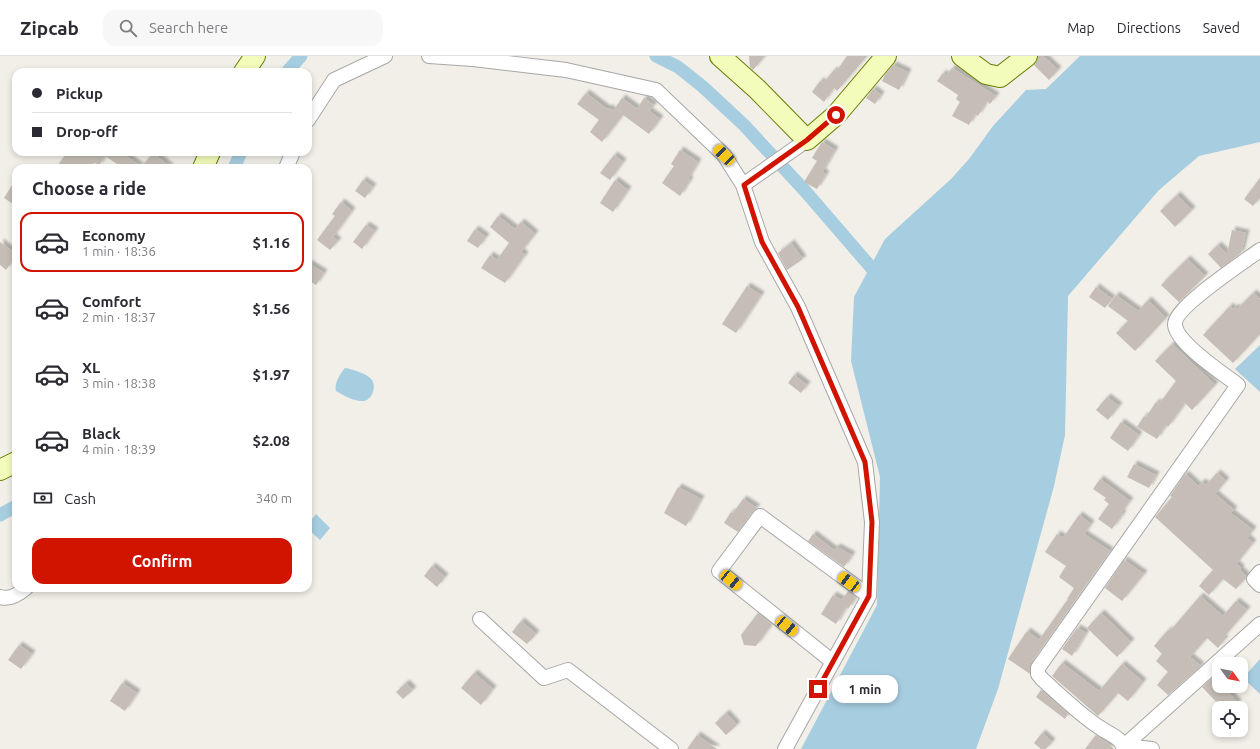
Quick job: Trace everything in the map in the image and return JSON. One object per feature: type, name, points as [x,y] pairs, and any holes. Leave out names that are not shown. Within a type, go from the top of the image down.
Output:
[{"type":"street","points":[[247,68],[256,56]]},
{"type":"street","points":[[312,114],[334,80],[385,56]]},
{"type":"street","points":[[429,56],[473,59],[566,70],[656,90],[724,155],[744,185],[762,242],[798,307],[865,462],[872,522],[869,596],[784,749]]},
{"type":"street","points":[[720,56],[757,89],[807,140]]},
{"type":"street","points":[[744,185],[807,140],[836,115],[886,56]]},
{"type":"street","points":[[962,56],[986,74],[1000,77],[1027,56]]},
{"type":"street","points":[[1123,747],[1120,741],[1100,728],[1042,679],[1038,674],[1038,668],[1238,385],[1202,358],[1184,341],[1177,331],[1175,325],[1176,318],[1188,304],[1260,250]]},
{"type":"street","points":[[0,470],[12,464]]},
{"type":"street","points":[[833,662],[719,571],[760,516],[869,596]]},
{"type":"street","points":[[1260,572],[1254,579],[1260,585]]},
{"type":"street","points":[[0,597],[4,598],[21,592]]},
{"type":"street","points":[[480,619],[544,678],[568,670],[671,749]]},
{"type":"street","points":[[1123,747],[1260,624]]},
{"type":"street","points":[[1123,747],[1152,749]]},
{"type":"water","points":[[1080,56],[1260,56],[1260,142],[1199,156],[1159,190],[1068,296],[1065,435],[1054,486],[998,689],[976,749],[801,749],[877,605],[880,477],[851,361],[854,297],[885,239],[951,179],[969,159],[993,126],[1026,90],[1046,89]]},
{"type":"water","points":[[1260,345],[1260,392],[1235,369]]},
{"type":"water","points":[[345,368],[364,374],[372,380],[374,387],[372,394],[368,399],[365,401],[355,400],[336,391],[339,376]]},
{"type":"water","points":[[316,514],[330,528],[320,540],[312,533],[312,519]]},
{"type":"water","points":[[1260,659],[1260,694],[1248,683],[1248,672]]},
{"type":"building","points":[[749,56],[765,56],[753,70],[750,67]]},
{"type":"building","points":[[847,56],[867,56],[837,91],[834,88],[824,102],[812,92],[820,81],[823,83],[834,70],[836,72]]},
{"type":"building","points":[[1038,56],[1043,56],[1058,70],[1049,80],[1034,65]]},
{"type":"building","points":[[893,65],[908,72],[899,90],[882,81]]},
{"type":"building","points":[[952,68],[996,96],[990,104],[987,101],[978,116],[975,114],[969,125],[952,116],[960,102],[956,99],[958,95],[937,81],[943,73],[946,76]]},
{"type":"building","points":[[873,89],[881,95],[875,104],[866,98]]},
{"type":"building","points":[[586,93],[607,109],[609,108],[613,111],[622,98],[637,109],[644,98],[654,105],[649,111],[660,119],[649,134],[623,115],[602,142],[590,132],[599,120],[577,104]]},
{"type":"building","points":[[822,142],[835,150],[822,172],[826,174],[817,189],[804,182],[817,161],[812,158]]},
{"type":"building","points":[[680,150],[698,162],[688,179],[690,180],[680,196],[662,183],[674,166],[671,164]]},
{"type":"building","points":[[614,155],[623,162],[610,180],[600,173]]},
{"type":"building","points":[[64,156],[105,156],[100,164],[94,162],[93,164],[59,164]]},
{"type":"building","points":[[105,156],[126,156],[137,164],[117,164]]},
{"type":"building","points":[[150,156],[157,156],[166,164],[144,164]]},
{"type":"building","points":[[1260,178],[1260,198],[1253,206],[1244,199]]},
{"type":"building","points":[[363,180],[373,187],[365,198],[355,191]]},
{"type":"building","points":[[615,180],[628,190],[613,212],[600,203]]},
{"type":"building","points":[[12,185],[12,203],[4,198]]},
{"type":"building","points":[[1177,195],[1192,210],[1175,227],[1160,211]]},
{"type":"building","points":[[341,202],[352,211],[333,237],[338,241],[330,250],[317,240],[335,216],[332,214]]},
{"type":"building","points":[[498,216],[515,229],[521,222],[535,234],[521,252],[525,255],[505,283],[481,268],[490,255],[497,260],[509,243],[490,227]]},
{"type":"building","points":[[366,225],[375,231],[362,249],[353,242]]},
{"type":"building","points":[[475,229],[486,237],[478,248],[467,241]]},
{"type":"building","points":[[1232,230],[1246,233],[1241,253],[1221,268],[1208,254],[1218,245],[1227,254]]},
{"type":"building","points":[[0,242],[12,251],[12,262],[6,270],[0,265]]},
{"type":"building","points":[[791,243],[803,259],[787,270],[778,253]]},
{"type":"building","points":[[1187,259],[1205,276],[1179,302],[1161,285]]},
{"type":"building","points":[[312,266],[324,273],[316,285],[312,282]]},
{"type":"building","points":[[747,286],[761,295],[736,333],[722,324]]},
{"type":"building","points":[[1096,287],[1112,299],[1105,308],[1089,297]]},
{"type":"building","points":[[1253,293],[1260,299],[1260,334],[1233,363],[1203,335],[1230,306],[1233,310],[1235,307],[1237,309]]},
{"type":"building","points":[[1116,295],[1138,311],[1148,300],[1166,318],[1135,351],[1116,333],[1128,321],[1108,306]]},
{"type":"building","points":[[1172,344],[1215,385],[1192,410],[1185,403],[1168,427],[1166,425],[1157,439],[1137,427],[1156,402],[1159,404],[1176,381],[1155,361]]},
{"type":"building","points":[[794,375],[807,385],[801,393],[788,383]]},
{"type":"building","points":[[1107,397],[1119,406],[1108,420],[1096,410]]},
{"type":"building","points":[[1121,422],[1139,435],[1128,451],[1110,438]]},
{"type":"building","points":[[1134,464],[1156,475],[1149,488],[1127,477]]},
{"type":"building","points":[[1217,473],[1226,481],[1215,494],[1234,510],[1231,513],[1253,530],[1247,538],[1253,543],[1236,564],[1241,568],[1240,570],[1246,578],[1236,589],[1223,579],[1209,595],[1199,586],[1213,570],[1155,517],[1172,497],[1170,496],[1185,474],[1198,486],[1202,482],[1206,485]]},
{"type":"building","points":[[1100,479],[1130,501],[1112,529],[1098,519],[1109,504],[1104,500],[1106,498],[1093,489]]},
{"type":"building","points":[[678,487],[701,499],[686,526],[664,513]]},
{"type":"building","points":[[743,499],[757,508],[753,511],[738,532],[724,523],[731,512],[733,513]]},
{"type":"building","points":[[1079,515],[1091,524],[1084,534],[1110,551],[1031,663],[1030,674],[1008,659],[1027,631],[1039,640],[1074,588],[1059,577],[1066,566],[1045,552],[1057,534],[1063,538]]},
{"type":"building","points":[[813,534],[834,550],[837,547],[852,555],[844,567],[808,541]]},
{"type":"building","points":[[1124,560],[1144,574],[1122,601],[1105,588]]},
{"type":"building","points":[[432,566],[445,577],[437,587],[424,576]]},
{"type":"building","points":[[848,591],[856,597],[848,609],[846,607],[836,624],[821,614],[833,595],[842,600]]},
{"type":"building","points":[[1200,596],[1223,616],[1236,601],[1247,610],[1223,638],[1225,639],[1218,648],[1207,638],[1190,657],[1201,666],[1168,695],[1157,685],[1168,672],[1156,661],[1162,654],[1154,646],[1168,630],[1170,631]]},
{"type":"building","points":[[758,613],[772,624],[756,646],[744,645],[741,635]]},
{"type":"building","points":[[1101,613],[1131,642],[1117,657],[1087,628]]},
{"type":"building","points":[[521,621],[536,634],[527,644],[512,632]]},
{"type":"building","points":[[1077,628],[1086,633],[1072,656],[1062,649]]},
{"type":"building","points":[[19,645],[32,654],[21,669],[8,660]]},
{"type":"building","points":[[1062,663],[1099,691],[1122,664],[1143,682],[1128,701],[1118,693],[1098,716],[1052,676]]},
{"type":"building","points":[[474,673],[493,689],[481,705],[461,688]]},
{"type":"building","points":[[1212,679],[1212,693],[1229,693],[1236,701],[1215,701],[1202,687]]},
{"type":"building","points":[[122,683],[137,693],[125,711],[110,701]]},
{"type":"building","points":[[406,683],[413,690],[403,699],[396,692]]},
{"type":"building","points":[[1041,690],[1068,714],[1065,719],[1036,697]]},
{"type":"building","points":[[726,713],[737,725],[726,735],[715,723]]},
{"type":"building","points":[[1042,733],[1052,742],[1046,749],[1041,749],[1034,743]]},
{"type":"building","points":[[697,735],[717,749],[687,749]]},
{"type":"building","points":[[1096,735],[1108,743],[1114,749],[1085,749]]},
{"type":"waterway","points":[[290,68],[301,56]]},
{"type":"waterway","points":[[656,56],[678,67],[702,86],[744,125],[806,192],[881,279]]},
{"type":"waterway","points":[[236,164],[239,156]]},
{"type":"waterway","points":[[0,515],[12,508]]},
{"type":"route","points":[[818,689],[869,596],[872,522],[865,462],[798,307],[762,242],[744,185],[807,140],[836,115]]}]
